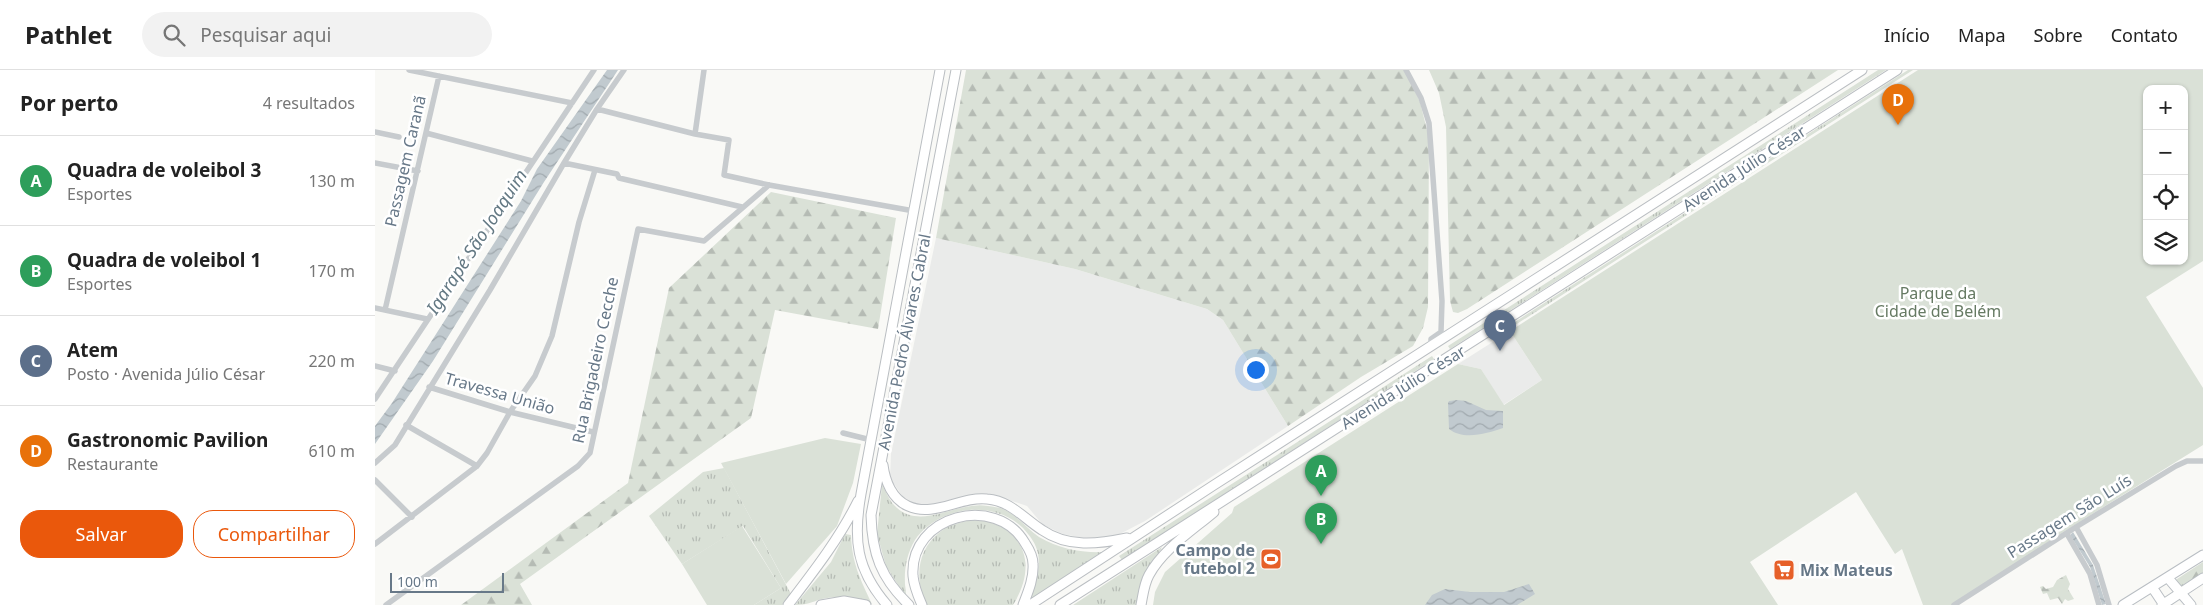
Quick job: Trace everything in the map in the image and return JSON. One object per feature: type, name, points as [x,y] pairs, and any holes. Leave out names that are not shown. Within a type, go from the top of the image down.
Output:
[{"type":"main road","name":"Avenida Pedro Álvares Cabral","points":[[887,605],[865,574],[859,557],[857,527],[861,494],[940,70]]},
{"type":"main road","name":"Avenida Pedro Álvares Cabral","points":[[909,605],[882,572],[873,545],[871,515],[956,70]]},
{"type":"main road","name":"Avenida Júlio César","points":[[1030,605],[1132,537],[1863,70]]},
{"type":"main road","name":"Avenida Júlio César","points":[[1060,605],[1897,70]]},
{"type":"main road","points":[[882,458],[884,475],[895,496],[900,502],[916,509],[933,509],[985,498],[1009,504],[1042,530],[1057,538],[1075,543],[1104,543],[1132,537]]},
{"type":"main road","points":[[1141,605],[1149,575],[1169,550],[1241,490]]},
{"type":"main road","points":[[788,605],[838,538],[861,494]]},
{"type":"main road","points":[[922,605],[913,576],[916,555],[921,543],[934,529],[951,519],[964,515],[980,514],[1001,520],[1016,529],[1031,553],[1033,565],[1029,588],[1023,605]]},
{"type":"main road","points":[[2123,605],[2203,554]]},
{"type":"main road","points":[[2168,578],[2191,605]]},
{"type":"main road","points":[[2152,587],[2163,605],[2203,578]]},
{"type":"main road","points":[[821,605],[834,601],[866,605]]},
{"type":"street","points":[[409,70],[571,103]]},
{"type":"street","points":[[375,399],[395,371],[427,318],[594,70]]},
{"type":"street","points":[[375,463],[395,445],[564,163],[597,109],[624,70]]},
{"type":"street","points":[[695,134],[704,70]]},
{"type":"street","points":[[1406,70],[1421,98],[1429,122],[1441,301],[1441,332],[1431,339],[1431,345]]},
{"type":"street","name":"Passagem Caranã","points":[[385,310],[439,76]]},
{"type":"street","points":[[597,109],[695,134],[729,140],[724,175],[769,186],[914,211]]},
{"type":"street","points":[[375,132],[399,137]]},
{"type":"street","points":[[426,133],[532,161]]},
{"type":"street","points":[[375,163],[417,171]]},
{"type":"street","points":[[564,163],[617,174],[619,178],[743,207],[769,186]]},
{"type":"street","points":[[375,544],[477,466],[487,454],[510,412],[535,376],[552,336],[579,222],[595,170]]},
{"type":"street","name":"Rua Brigadeiro Cecche","points":[[386,605],[578,466],[590,453],[638,229],[704,241],[743,207]]},
{"type":"street","points":[[375,308],[427,318]]},
{"type":"street","points":[[375,366],[395,371]]},
{"type":"street","name":"Travessa União","points":[[429,387],[510,412],[593,432]]},
{"type":"street","points":[[406,425],[477,466]]},
{"type":"street","points":[[843,433],[871,440]]},
{"type":"street","name":"Passagem São Luís","points":[[1954,605],[2176,466],[2187,462],[2203,461]]},
{"type":"street","points":[[375,480],[412,516]]},
{"type":"street","points":[[2076,527],[2097,565],[2109,605]]},
{"type":"street","points":[[2067,534],[2090,574],[2099,605]]},
{"type":"shaded area","points":[[936,238],[1075,269],[1207,309],[1223,320],[1288,426],[1145,521],[1116,536],[1088,539],[1063,534],[1043,525],[1027,506],[991,494],[969,495],[925,507],[905,500],[890,478],[891,454]]},
{"type":"shaded area","points":[[1510,331],[1542,380],[1503,405],[1481,369],[1458,364]]},
{"type":"green space","points":[[966,70],[1405,70],[1420,102],[1429,138],[1428,307],[1423,328],[1413,346],[1361,377],[1288,426],[1223,320],[1207,309],[1075,269],[936,238]]},
{"type":"green space","points":[[1429,70],[1838,70],[1458,313],[1453,312],[1450,301],[1446,127],[1439,93]]},
{"type":"green space","points":[[1878,70],[1886,70],[1450,349],[1448,346]]},
{"type":"green space","points":[[1908,70],[1913,70],[1509,329],[1507,327]]},
{"type":"green space","name":"Parque da Cidade de Belém","points":[[1918,70],[2203,70],[2203,261],[2146,297],[2203,388],[2203,445],[2057,536],[1954,605],[1923,605],[1902,549],[1895,554],[1856,492],[1750,562],[1778,605],[1153,605],[1155,592],[1165,572],[1232,513],[1234,507],[1458,364],[1481,369],[1504,405],[1542,380],[1510,331]]},
{"type":"green space","points":[[771,192],[896,218],[878,329],[775,310],[751,418],[520,584],[532,605],[461,605],[628,483],[669,288]]},
{"type":"green space","points":[[1432,356],[1434,359],[1122,560],[1119,556]]},
{"type":"green space","points":[[825,438],[861,444],[853,483],[837,526],[786,584],[721,463]]},
{"type":"green space","points":[[724,468],[791,594],[782,605],[754,605],[781,588],[743,526],[682,564],[649,516],[703,472]]},
{"type":"green space","points":[[882,485],[892,503],[904,513],[915,516],[927,516],[976,505],[998,507],[1013,515],[1039,537],[1055,545],[1079,551],[1105,552],[1031,599],[1039,559],[1037,550],[1030,537],[1023,528],[1011,519],[997,513],[967,510],[938,520],[925,529],[915,540],[905,569],[907,599],[886,566],[877,534]]},
{"type":"green space","points":[[980,519],[1005,529],[1020,545],[1024,555],[1025,575],[1013,605],[926,605],[922,595],[919,575],[922,557],[926,548],[940,532],[949,526]]},
{"type":"green space","points":[[742,526],[781,588],[754,605],[707,605],[682,564]]},
{"type":"green space","points":[[845,534],[851,535],[857,571],[872,604],[834,597],[795,605],[831,562]]},
{"type":"green space","points":[[1162,547],[1143,581],[1137,605],[1073,605]]},
{"type":"green space","points":[[2203,562],[2203,575],[2181,590],[2174,581]]},
{"type":"green space","points":[[2066,575],[2070,584],[2068,589],[2074,599],[2068,601],[2065,599],[2062,604],[2058,598],[2050,600],[2047,593],[2043,594],[2040,587],[2043,586],[2046,589],[2053,587],[2057,580]]},
{"type":"water","points":[[607,70],[618,70],[544,182],[433,361],[375,444],[375,426],[392,403],[521,201],[537,169]]},
{"type":"water","points":[[1449,401],[1466,401],[1486,410],[1503,411],[1503,428],[1476,435],[1455,433],[1449,429],[1448,403]]},
{"type":"water","points":[[2073,532],[2093,565],[2106,604],[2102,605],[2090,567],[2070,535]]},
{"type":"water","points":[[1529,584],[1535,594],[1517,605],[1425,605],[1432,595],[1445,589],[1470,592],[1504,592]]},
{"type":"place","name":"Gastronomic Pavilion","points":[[1898,125]]},
{"type":"place","name":"Atem","points":[[1500,351]]},
{"type":"place","name":"Quadra de voleibol 3","points":[[1321,496]]},
{"type":"place","name":"Quadra de voleibol 1","points":[[1321,544]]},
{"type":"place","name":"Campo de futebol 2","points":[[1271,559]]},
{"type":"place","name":"Mix Mateus","points":[[1784,570]]},
{"type":"water label","name":"Igarapé São Joaquim","points":[[477,242]]}]
